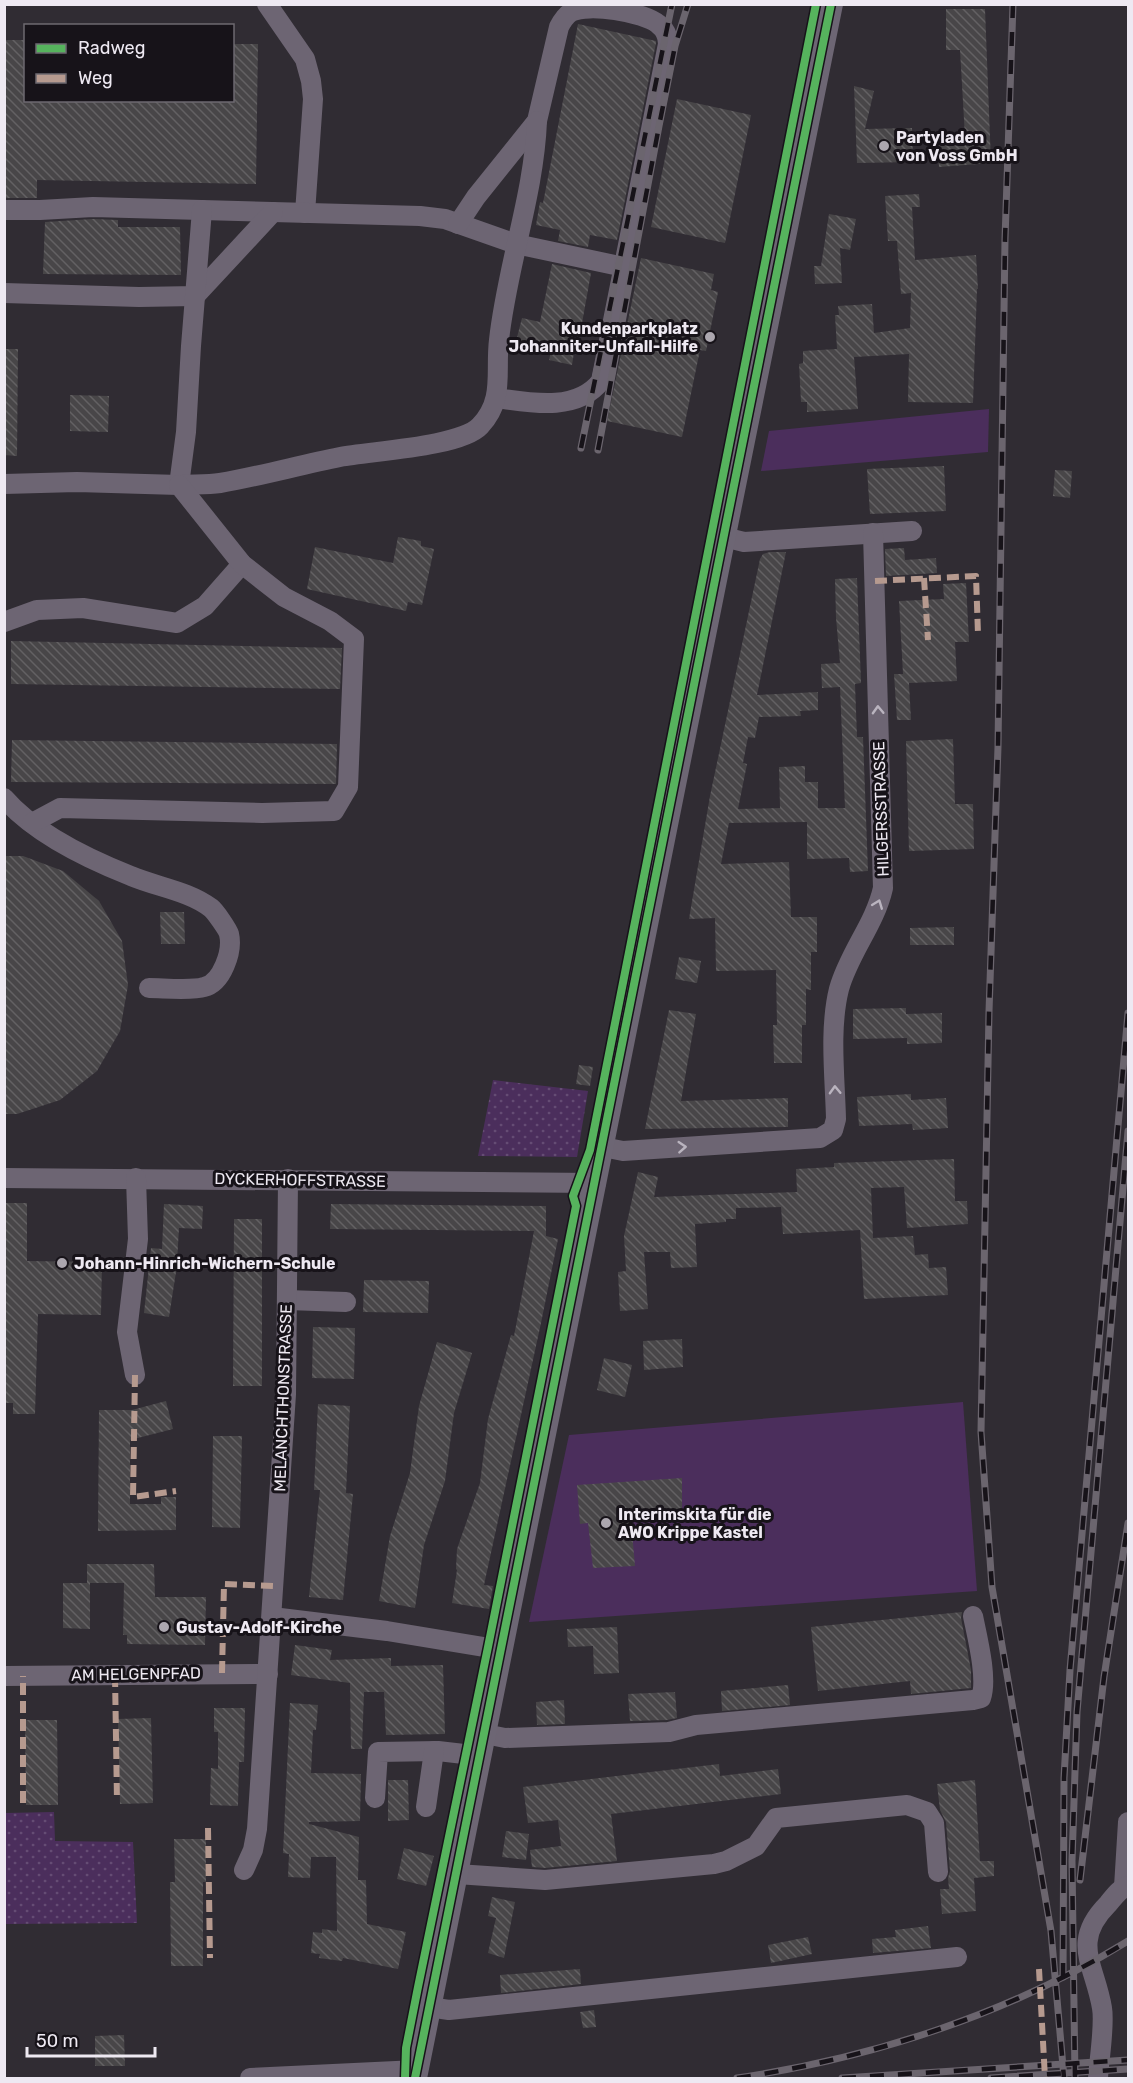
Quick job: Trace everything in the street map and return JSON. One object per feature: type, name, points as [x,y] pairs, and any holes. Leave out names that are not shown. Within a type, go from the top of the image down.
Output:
[{"type":"main road","points":[[416,2074],[596,1183],[747,413],[831,4]]},
{"type":"street","points":[[267,4],[305,59],[311,81],[313,99],[305,213]]},
{"type":"street","points":[[4,484],[77,482],[179,485],[218,483],[342,457],[428,444],[463,436],[479,428],[491,413],[497,398],[498,341],[536,155],[537,121],[559,27],[558,11],[572,12],[598,8],[649,19],[664,29],[668,38],[601,381],[596,388],[573,400],[532,403],[497,398]]},
{"type":"street","points":[[458,224],[476,197],[537,121]]},
{"type":"street","points":[[4,210],[93,207],[420,216],[445,219],[516,244],[624,267]]},
{"type":"street","points":[[32,823],[60,808],[262,813],[334,811],[348,787],[354,639],[330,621],[284,597],[242,564],[179,485],[186,432],[202,210]]},
{"type":"street","points":[[4,293],[139,297],[195,296],[273,212]]},
{"type":"street","points":[[724,537],[744,542],[912,531]]},
{"type":"street","name":"HILGERSSTRASSE","points":[[603,1147],[623,1151],[820,1138],[833,1130],[836,1119],[834,1045],[839,989],[880,901],[883,888],[873,533]]},
{"type":"street","points":[[4,622],[37,610],[83,608],[177,623],[205,606],[242,564]]},
{"type":"street","points":[[4,798],[18,814],[61,843],[131,876],[184,894],[212,908],[229,933],[228,958],[218,979],[204,987],[149,988]]},
{"type":"street","name":"DYCKERHOFFSTRASSE","points":[[4,1178],[596,1183]]},
{"type":"street","points":[[135,1375],[127,1332],[138,1239],[136,1178]]},
{"type":"street","name":"MELANCHTHONSTRASSE","points":[[244,1870],[253,1850],[258,1829],[272,1617],[286,1394],[288,1179]]},
{"type":"street","points":[[287,1300],[346,1302]]},
{"type":"street","points":[[375,1798],[378,1752],[434,1751],[483,1745],[505,1738],[669,1732],[696,1725],[981,1698],[983,1691],[980,1655],[973,1616]]},
{"type":"street","points":[[272,1617],[387,1631],[502,1650]]},
{"type":"street","name":"AM HELGENPFAD","points":[[4,1676],[268,1674]]},
{"type":"street","points":[[426,1807],[434,1751]]},
{"type":"street","points":[[457,1874],[545,1880],[714,1864],[726,1861],[756,1846],[776,1818],[907,1805],[927,1812],[934,1822],[938,1872]]},
{"type":"street","points":[[1098,2079],[1102,2009],[1088,1949],[1088,1931],[1104,1908],[1126,1886],[1128,1822]]},
{"type":"street","points":[[429,2007],[461,2009],[957,1957]]},
{"type":"street","points":[[250,2079],[416,2074]]},
{"type":"shaded area","points":[[989,409],[988,452],[761,471],[769,431]]},
{"type":"shaded area","points":[[493,1080],[588,1091],[577,1157],[478,1156]]},
{"type":"shaded area","points":[[963,1402],[977,1591],[529,1622],[569,1435]]},
{"type":"shaded area","points":[[54,1812],[55,1841],[133,1842],[137,1923],[5,1924],[5,1813]]},
{"type":"building","points":[[946,9],[985,9],[991,163],[939,167],[937,139],[965,137],[960,50],[946,50]]},
{"type":"building","points":[[578,24],[656,41],[617,240],[590,235],[588,247],[558,241],[560,230],[536,225],[540,202],[543,203]]},
{"type":"building","points":[[4,40],[24,40],[24,102],[234,102],[234,44],[258,44],[256,184],[37,180],[37,198],[4,198]]},
{"type":"building","name":"Partyladen von Voss GmbH","points":[[854,86],[874,91],[865,129],[912,128],[913,162],[857,163]]},
{"type":"building","points":[[677,99],[751,115],[725,243],[651,227]]},
{"type":"building","points":[[919,194],[920,207],[912,207],[915,260],[976,255],[978,289],[973,403],[908,402],[909,354],[854,357],[858,409],[807,412],[807,402],[801,402],[799,364],[803,363],[803,351],[837,349],[835,315],[839,315],[838,306],[872,304],[874,333],[910,328],[911,293],[901,294],[897,241],[888,241],[885,196]]},
{"type":"building","points":[[829,214],[856,219],[850,250],[840,248],[842,283],[815,284],[814,266],[821,266]]},
{"type":"building","points":[[118,220],[118,227],[180,227],[181,275],[43,274],[45,222]]},
{"type":"building","points":[[641,258],[714,274],[711,290],[718,292],[706,351],[700,350],[682,437],[607,421]]},
{"type":"building","points":[[552,264],[591,273],[572,365],[549,360],[551,351],[515,345],[522,318],[540,322]]},
{"type":"building","points":[[4,349],[18,349],[17,456],[4,455]]},
{"type":"building","points":[[70,395],[109,396],[108,432],[70,431]]},
{"type":"building","points":[[944,466],[946,511],[870,514],[867,469]]},
{"type":"building","points":[[1055,470],[1072,471],[1070,498],[1053,496]]},
{"type":"building","points":[[398,537],[421,541],[421,546],[434,549],[422,605],[408,602],[406,611],[307,589],[315,547],[393,563]]},
{"type":"building","points":[[904,548],[905,560],[936,558],[937,573],[886,576],[885,549]]},
{"type":"building","points":[[786,552],[757,695],[818,692],[818,710],[800,711],[801,716],[759,717],[755,738],[748,737],[743,763],[747,764],[738,809],[780,808],[779,767],[805,766],[805,782],[818,782],[818,808],[845,808],[840,687],[822,688],[821,664],[840,663],[835,579],[857,578],[861,683],[855,684],[857,737],[863,737],[868,871],[850,872],[849,858],[807,859],[807,822],[729,823],[721,864],[789,862],[791,917],[817,917],[817,952],[811,952],[811,990],[806,989],[806,1025],[802,1025],[802,1063],[774,1063],[773,1025],[777,1025],[776,970],[716,971],[715,918],[689,919],[710,796],[760,559],[763,554]]},
{"type":"building","points":[[966,583],[969,642],[955,642],[957,681],[909,683],[911,720],[897,720],[894,674],[903,674],[899,601],[944,599],[943,584]]},
{"type":"building","points":[[11,641],[342,648],[340,689],[11,684]]},
{"type":"building","points":[[953,739],[955,804],[973,804],[974,849],[909,851],[906,741]]},
{"type":"building","points":[[12,740],[337,744],[336,784],[11,782]]},
{"type":"building","points":[[4,856],[23,856],[63,871],[99,901],[122,941],[128,985],[120,1031],[97,1071],[60,1100],[17,1114],[4,1114]]},
{"type":"building","points":[[160,912],[184,912],[185,944],[161,944]]},
{"type":"building","points":[[954,927],[954,945],[910,945],[910,928]]},
{"type":"building","points":[[679,957],[701,961],[697,983],[675,979]]},
{"type":"building","points":[[906,1008],[906,1014],[942,1013],[942,1043],[907,1044],[907,1038],[853,1039],[853,1009]]},
{"type":"building","points":[[669,1010],[696,1014],[681,1101],[788,1098],[788,1127],[645,1129]]},
{"type":"building","points":[[579,1065],[593,1067],[590,1086],[576,1084]]},
{"type":"building","points":[[911,1094],[911,1100],[946,1098],[948,1128],[913,1130],[912,1124],[859,1126],[857,1097]]},
{"type":"building","points":[[954,1159],[955,1201],[967,1201],[968,1224],[907,1228],[904,1187],[871,1188],[873,1238],[913,1236],[915,1255],[928,1254],[929,1268],[946,1267],[948,1295],[864,1299],[860,1230],[783,1234],[781,1207],[736,1208],[736,1219],[695,1224],[697,1267],[671,1268],[670,1252],[644,1252],[648,1309],[620,1311],[618,1272],[626,1271],[624,1236],[638,1172],[658,1177],[654,1197],[797,1192],[796,1169],[834,1167],[834,1163]]},
{"type":"building","points":[[4,1203],[27,1203],[27,1261],[102,1262],[101,1315],[38,1314],[35,1414],[13,1414],[13,1403],[4,1403]]},
{"type":"building","points":[[164,1204],[203,1206],[202,1229],[179,1228],[177,1262],[183,1267],[176,1272],[169,1317],[144,1313],[151,1248],[162,1249]]},
{"type":"building","points":[[331,1204],[546,1206],[546,1236],[558,1239],[484,1585],[493,1586],[489,1609],[452,1603],[457,1570],[457,1549],[480,1483],[488,1419],[511,1335],[514,1336],[534,1231],[330,1229]]},
{"type":"building","points":[[234,1219],[262,1219],[262,1386],[233,1386]]},
{"type":"building","points":[[364,1280],[429,1281],[428,1313],[363,1312]]},
{"type":"building","points":[[313,1327],[355,1328],[354,1379],[312,1378]]},
{"type":"building","points":[[682,1339],[683,1367],[644,1370],[643,1341]]},
{"type":"building","points":[[437,1342],[472,1353],[454,1413],[445,1481],[424,1545],[415,1608],[379,1601],[390,1536],[410,1473],[419,1406]]},
{"type":"building","points":[[604,1358],[632,1365],[625,1397],[597,1390]]},
{"type":"building","points":[[166,1401],[173,1429],[130,1440],[130,1504],[161,1504],[161,1497],[176,1497],[176,1530],[98,1531],[99,1410],[132,1410]]},
{"type":"building","points":[[318,1404],[350,1406],[346,1493],[353,1494],[343,1600],[309,1597],[320,1490],[314,1490]]},
{"type":"building","points":[[213,1436],[242,1436],[240,1528],[212,1527]]},
{"type":"building","name":"Interimskita für die AWO Krippe Kastel","points":[[682,1478],[682,1516],[631,1520],[635,1566],[593,1568],[588,1523],[580,1524],[577,1485]]},
{"type":"building","points":[[87,1564],[154,1564],[155,1597],[206,1597],[205,1645],[127,1644],[127,1635],[123,1635],[124,1583],[90,1583],[90,1629],[63,1628],[63,1583],[87,1583]]},
{"type":"building","points":[[962,1612],[961,1618],[971,1670],[971,1688],[911,1694],[910,1681],[818,1691],[811,1627]]},
{"type":"building","points":[[617,1627],[619,1673],[594,1674],[593,1646],[568,1647],[567,1629]]},
{"type":"building","points":[[295,1645],[332,1650],[330,1660],[391,1658],[391,1666],[443,1665],[445,1734],[386,1735],[384,1692],[364,1692],[362,1749],[351,1749],[350,1683],[291,1675]]},
{"type":"building","points":[[788,1685],[790,1705],[722,1711],[721,1691]]},
{"type":"building","points":[[675,1692],[677,1718],[630,1721],[628,1694]]},
{"type":"building","points":[[564,1700],[565,1724],[537,1725],[536,1702]]},
{"type":"building","points":[[290,1703],[318,1705],[316,1730],[313,1730],[311,1773],[361,1774],[360,1821],[309,1822],[309,1824],[359,1837],[358,1880],[366,1880],[367,1924],[406,1932],[398,1969],[343,1958],[342,1961],[319,1958],[320,1954],[311,1953],[313,1932],[322,1933],[322,1929],[337,1931],[336,1857],[311,1857],[310,1878],[288,1877],[289,1854],[283,1853]]},
{"type":"building","points":[[214,1708],[245,1708],[244,1762],[239,1762],[238,1806],[210,1805],[211,1768],[218,1769],[218,1732],[214,1732]]},
{"type":"building","points":[[151,1718],[153,1803],[120,1804],[118,1719]]},
{"type":"building","points":[[25,1720],[57,1720],[58,1805],[26,1805]]},
{"type":"building","points":[[719,1764],[720,1776],[778,1769],[781,1794],[611,1814],[617,1861],[545,1868],[532,1867],[530,1850],[561,1846],[558,1820],[528,1823],[523,1787]]},
{"type":"building","points":[[388,1780],[408,1780],[409,1820],[388,1821]]},
{"type":"building","points":[[975,1780],[980,1861],[994,1861],[994,1876],[974,1878],[976,1911],[942,1914],[940,1889],[949,1889],[950,1871],[946,1822],[940,1810],[937,1784]]},
{"type":"building","points":[[506,1831],[529,1834],[526,1860],[502,1857]]},
{"type":"building","points":[[174,1839],[206,1839],[206,1882],[203,1882],[203,1966],[171,1966],[170,1882],[175,1882]]},
{"type":"building","points":[[404,1848],[434,1856],[426,1886],[397,1879]]},
{"type":"building","points":[[492,1897],[515,1902],[504,1958],[488,1953],[496,1918],[488,1916]]},
{"type":"building","points":[[928,1926],[931,1948],[873,1953],[872,1939],[896,1937],[895,1930]]},
{"type":"building","points":[[808,1937],[812,1954],[771,1963],[768,1945]]},
{"type":"building","points":[[580,1969],[581,1984],[501,1993],[500,1975]]},
{"type":"building","points":[[594,2010],[596,2027],[583,2028],[580,2012]]},
{"type":"building","points":[[124,2035],[125,2066],[95,2066],[95,2036]]},
{"type":"railway","points":[[581,448],[672,4]]},
{"type":"railway","points":[[598,450],[675,46],[688,4]]},
{"type":"railway","points":[[1013,4],[1005,239],[998,747],[989,1012],[981,1432],[992,1587],[1051,1931],[1064,2078]]},
{"type":"railway","points":[[1063,1977],[1064,1778],[1070,1670],[1128,1013]]},
{"type":"railway","points":[[1075,2078],[1072,1861],[1077,1712],[1128,1131]]},
{"type":"railway","points":[[1080,1880],[1104,1677],[1128,1523]]},
{"type":"railway","points":[[737,2078],[839,2058],[940,2029],[1037,1990],[1128,1941]]},
{"type":"railway","points":[[842,2078],[1128,2060]]},
{"type":"railway","points":[[991,2078],[1128,2069]]},
{"type":"marked path","points":[[875,581],[976,576],[978,634]]},
{"type":"marked path","points":[[924,578],[928,640]]},
{"type":"marked path","points":[[135,1375],[133,1497],[176,1491]]},
{"type":"marked path","points":[[222,1673],[224,1584],[274,1586]]},
{"type":"marked path","points":[[115,1675],[117,1801]]},
{"type":"marked path","points":[[23,1676],[23,1803]]},
{"type":"marked path","points":[[208,1828],[210,1958]]},
{"type":"marked path","points":[[1039,1969],[1045,2078]]},
{"type":"cycle path","points":[[405,2078],[406,2048],[576,1206],[573,1196],[590,1150],[816,4]]},
{"type":"cycle path","points":[[415,2078],[831,4]]},
{"type":"place","name":"Partyladen von Voss GmbH","points":[[884,146]]},
{"type":"place","name":"Kundenparkplatz Johanniter-Unfall-Hilfe","points":[[710,337]]},
{"type":"place","name":"Johann-Hinrich-Wichern-Schule","points":[[62,1263]]},
{"type":"place","name":"Interimskita für die AWO Krippe Kastel","points":[[606,1523]]},
{"type":"place","name":"Gustav-Adolf-Kirche","points":[[164,1627]]}]
